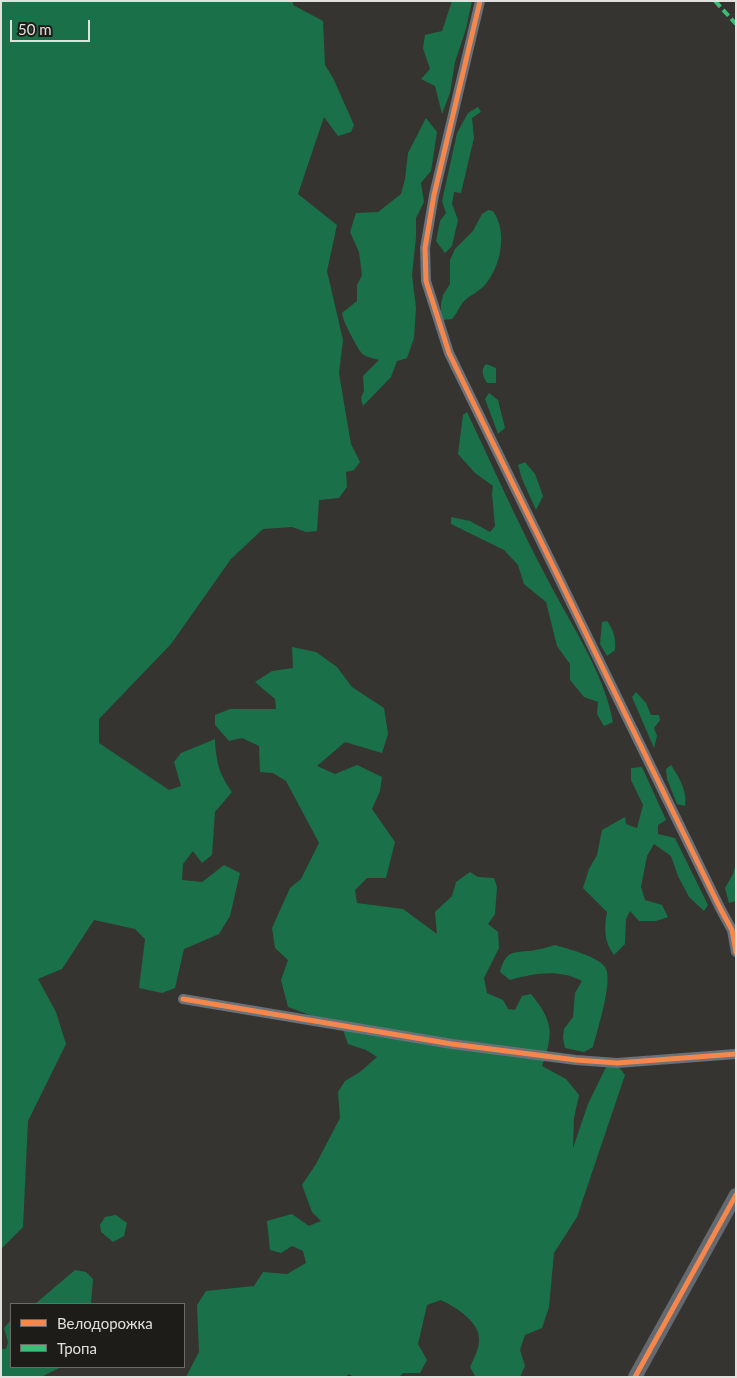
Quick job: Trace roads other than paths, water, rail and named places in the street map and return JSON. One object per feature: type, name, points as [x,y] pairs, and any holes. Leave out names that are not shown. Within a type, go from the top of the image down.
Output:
[{"type":"street","points":[[480,1],[434,195],[425,248],[426,281],[449,353],[596,658],[732,930],[736,952]]},
{"type":"street","points":[[183,999],[452,1044],[576,1060],[617,1063],[736,1054]]},
{"type":"street","points":[[635,1377],[736,1195]]}]
